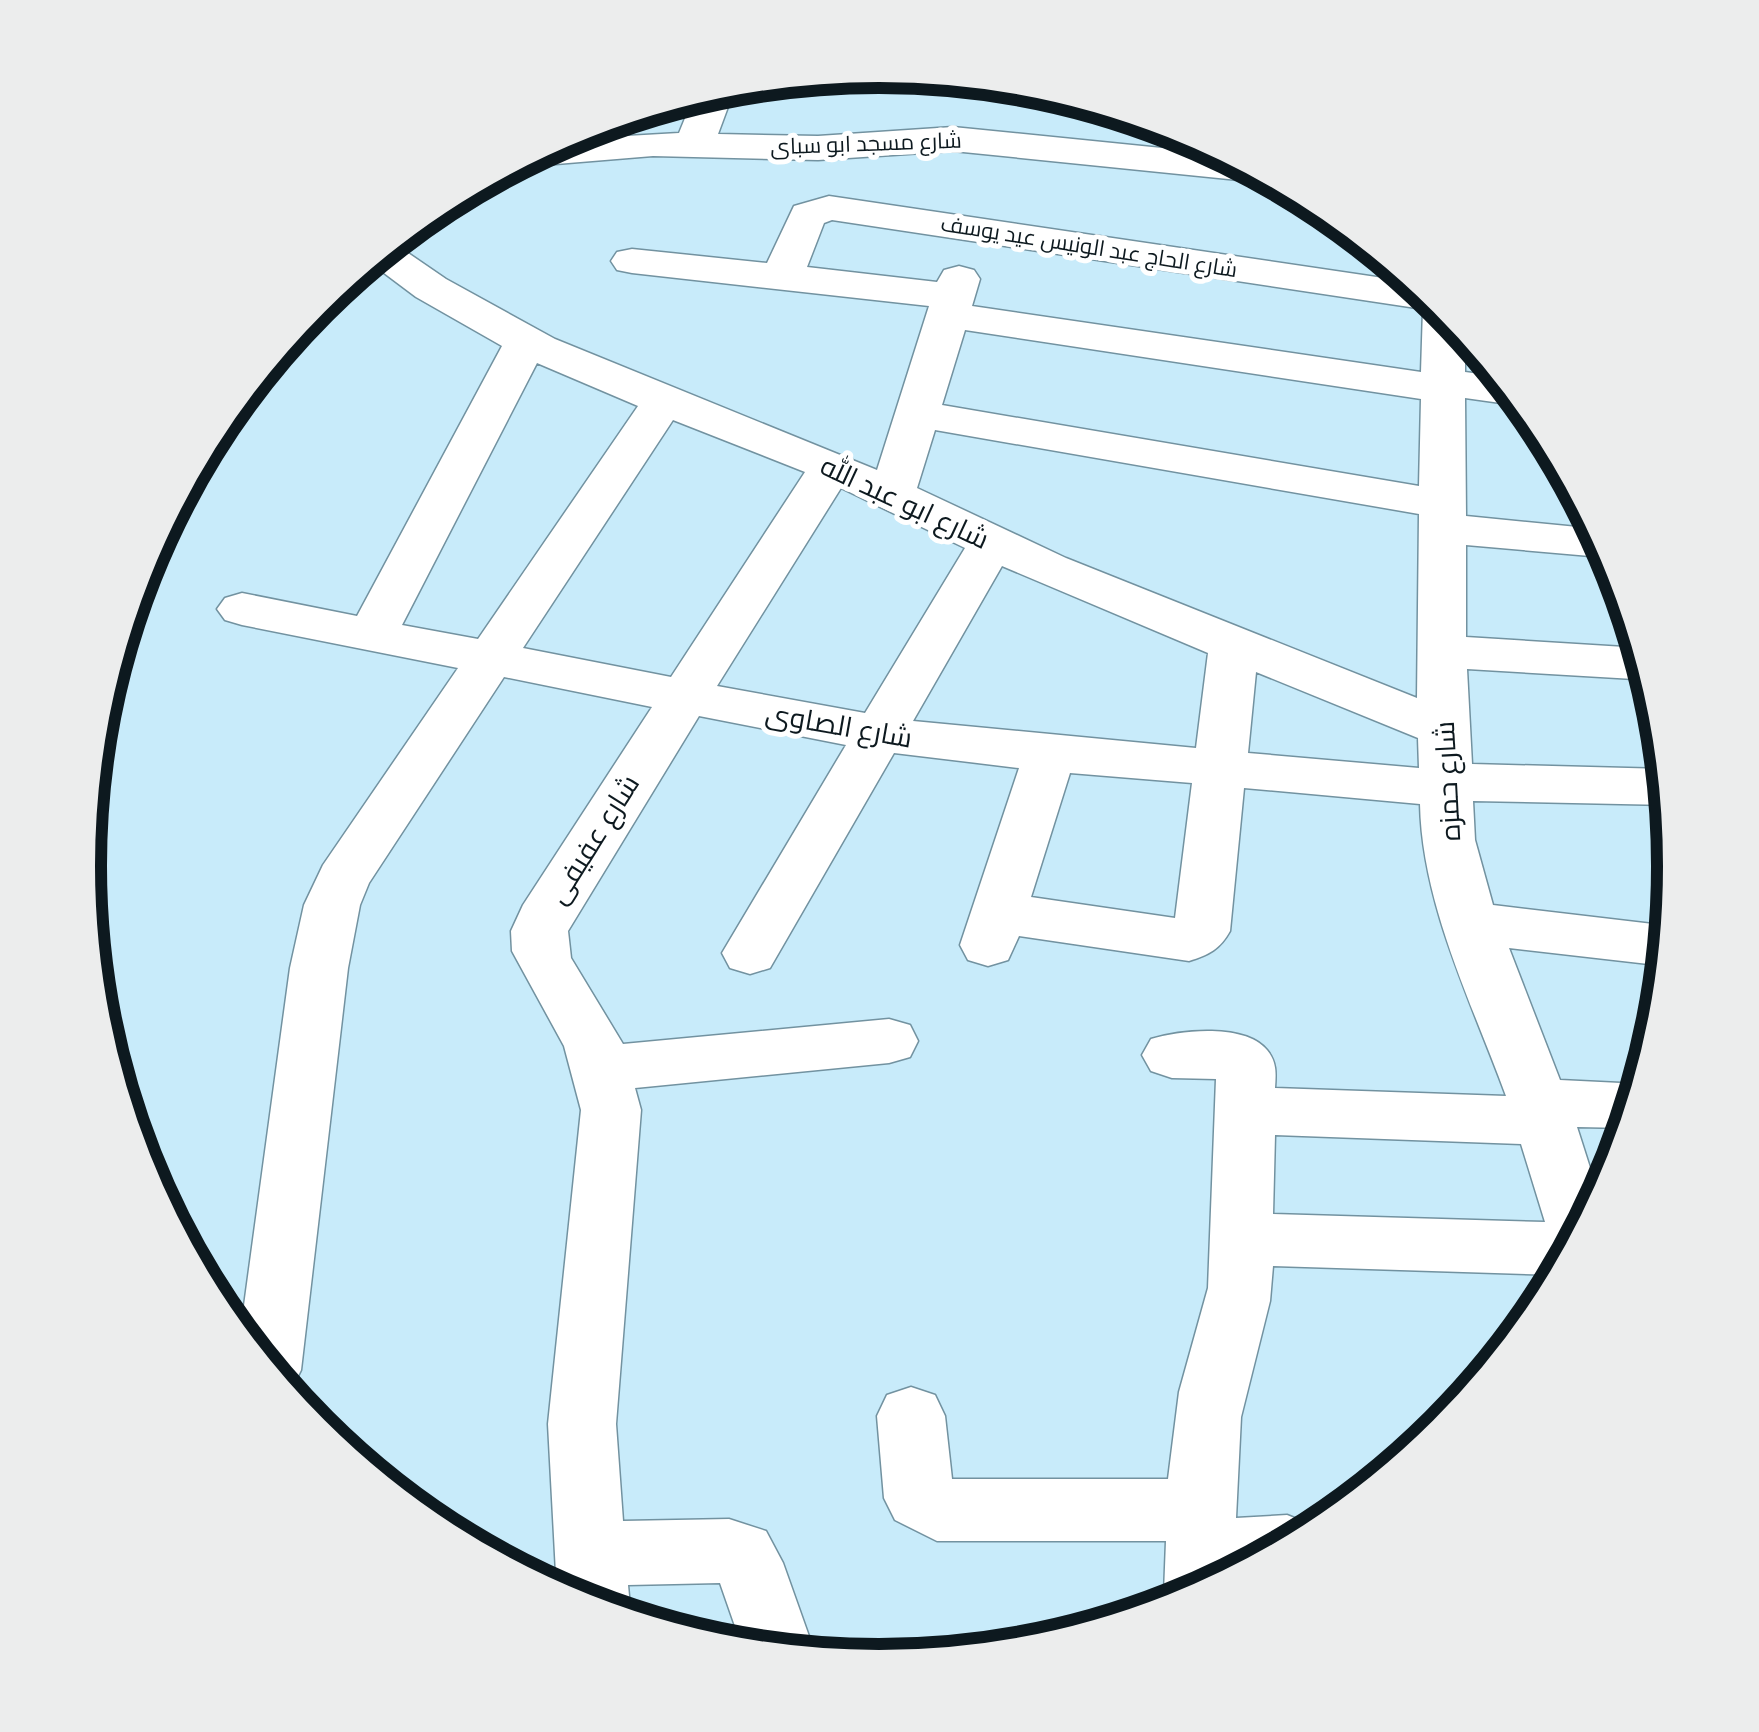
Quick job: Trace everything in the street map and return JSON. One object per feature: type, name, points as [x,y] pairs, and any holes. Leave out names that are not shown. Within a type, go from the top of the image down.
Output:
[{"type":"street","points":[[694,145],[709,107]]},
{"type":"street","name":"شارع مسجد ابو سباى","points":[[576,150],[694,145],[818,148],[953,138],[1210,162]]},
{"type":"street","name":"شارع الحاج عبد الونيس عيد يوسف","points":[[782,277],[804,222],[817,211],[842,208],[1417,303]]},
{"type":"street","points":[[892,495],[974,228]]},
{"type":"street","name":"شارع ابو عبد الله","points":[[392,260],[453,304],[526,342],[662,403],[832,466],[992,542],[1443,728]]},
{"type":"street","points":[[632,261],[782,277],[1495,390]]},
{"type":"street","name":"شارع حمزه","points":[[1444,331],[1441,650],[1448,840],[1472,923],[1541,1112],[1574,1217]]},
{"type":"street","points":[[372,635],[526,342]]},
{"type":"street","points":[[271,1350],[320,968],[332,906],[343,879],[662,403]]},
{"type":"street","points":[[919,414],[1587,541]]},
{"type":"street","name":"شارع عفيفى","points":[[592,1581],[582,1424],[611,1110],[593,1044],[544,962],[538,934],[543,919],[832,466]]},
{"type":"street","points":[[750,953],[992,542]]},
{"type":"street","name":"شارع الصاوى","points":[[242,609],[949,744],[1444,785],[1653,787]]},
{"type":"street","points":[[1050,754],[994,929],[1179,940],[1197,936],[1202,931],[1234,644]]},
{"type":"street","points":[[1441,650],[1631,665]]},
{"type":"street","points":[[1472,923],[1653,944]]},
{"type":"street","points":[[601,1070],[889,1040]]},
{"type":"street","points":[[1172,1054],[1226,1056],[1242,1060],[1246,1066],[1238,1310],[1212,1388],[1207,1421],[1202,1552]]},
{"type":"street","points":[[1246,1111],[1541,1112],[1620,1106]]},
{"type":"street","points":[[1243,1239],[1558,1248]]},
{"type":"street","points":[[911,1416],[919,1498],[936,1510],[1202,1552],[1253,1548]]},
{"type":"street","points":[[592,1581],[729,1551],[740,1554],[748,1563],[776,1638]]}]
